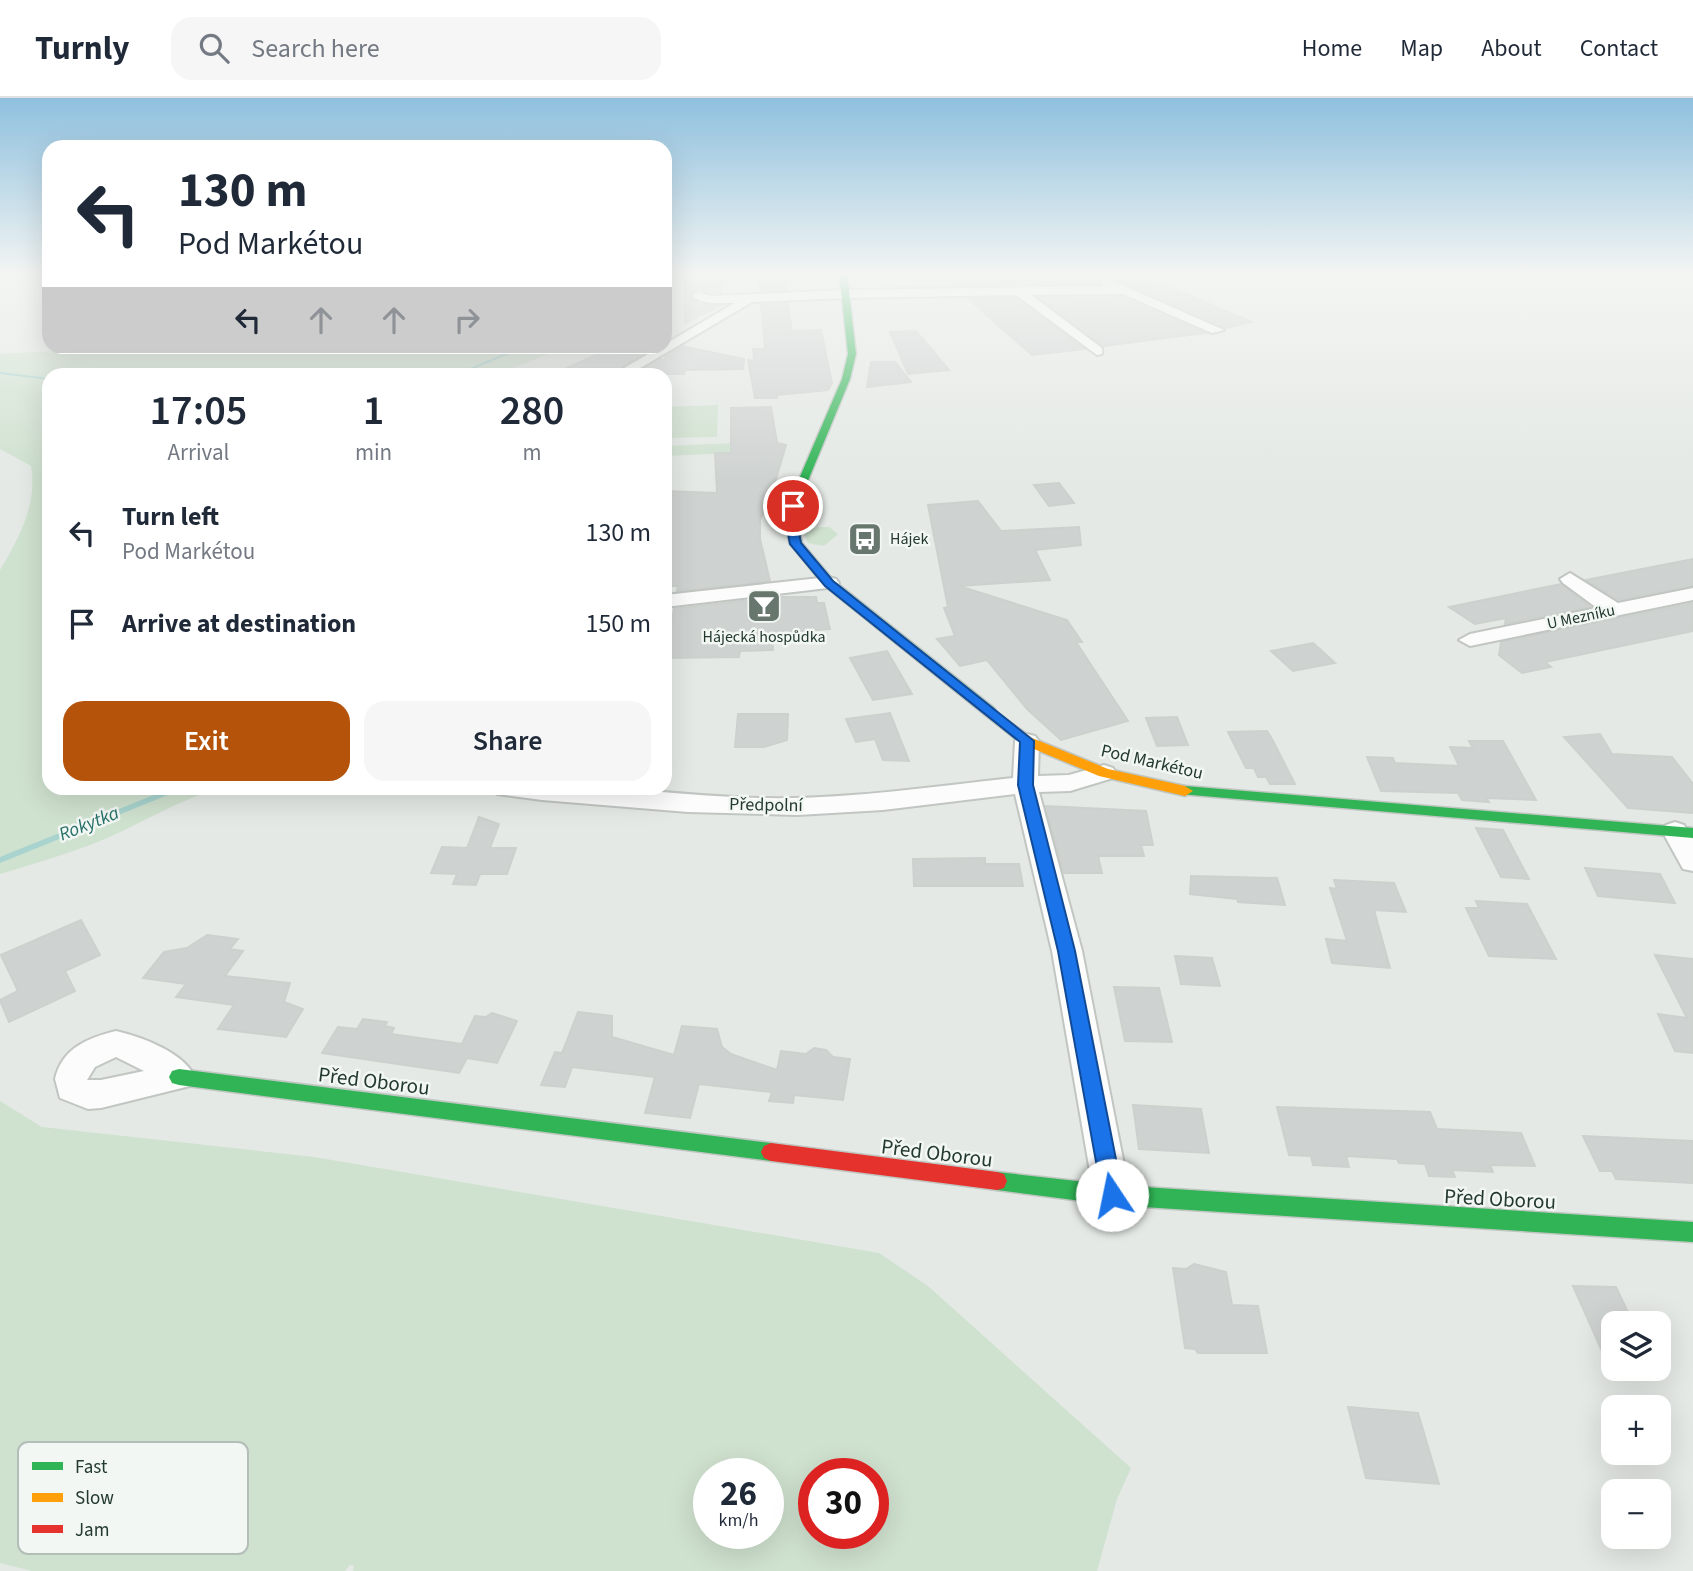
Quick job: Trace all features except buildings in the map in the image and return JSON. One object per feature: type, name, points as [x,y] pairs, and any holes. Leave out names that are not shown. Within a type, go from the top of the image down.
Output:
[{"type":"street","name":"Pod Markétou","points":[[853,342],[850,366],[797,494],[791,523],[796,544],[829,583],[1027,741],[1104,773],[1197,793],[1241,799],[1538,818],[1684,832]]},
{"type":"street","points":[[1085,342],[1097,351]]},
{"type":"street","points":[[631,368],[654,354]]},
{"type":"street","points":[[1570,579],[1614,610]]},
{"type":"street","points":[[672,600],[829,583]]},
{"type":"street","name":"U Mezníku","points":[[1470,640],[1693,594]]},
{"type":"street","points":[[1027,741],[1025,785],[1067,951],[1112,1195]]},
{"type":"street","name":"Předpolní","points":[[590,795],[674,802],[798,807],[1070,783],[1104,773]]},
{"type":"street","points":[[1684,832],[1693,862]]},
{"type":"street","name":"Před Oborou","points":[[179,1077],[1112,1195],[1693,1232]]},
{"type":"green space","points":[[42,351],[42,354],[548,354],[514,368],[42,368],[42,795],[200,795],[94,843],[0,874],[0,570],[25,520],[32,493],[32,480],[31,466],[0,449],[0,354]]},
{"type":"green space","points":[[718,405],[717,437],[672,438],[672,407]]},
{"type":"green space","points":[[734,443],[736,453],[672,456],[672,446]]},
{"type":"green space","points":[[817,527],[829,527],[838,534],[824,546],[808,543],[804,533]]},
{"type":"green space","points":[[0,1101],[42,1127],[314,1157],[879,1253],[928,1286],[1131,1468],[1117,1499],[1097,1571],[353,1571],[354,1566],[350,1565],[345,1571],[32,1571],[0,1563]]},
{"type":"waterway","name":"Rokytka","points":[[473,368],[507,354]]},
{"type":"waterway","points":[[0,373],[42,378]]},
{"type":"waterway","name":"Rokytka","points":[[0,860],[160,795]]},
{"type":"traffic: fast","points":[[851,342],[852,354],[846,379],[795,500],[791,523],[796,544],[829,583],[989,711]]},
{"type":"traffic: fast","points":[[1185,791],[1693,833]]},
{"type":"traffic: fast","points":[[179,1077],[771,1152]]},
{"type":"traffic: fast","points":[[997,1181],[1112,1195],[1693,1232]]},
{"type":"traffic: slow","points":[[989,711],[1027,741],[1104,773],[1185,791]]},
{"type":"traffic: jam","points":[[771,1152],[997,1181]]},
{"type":"place","name":"Hájek","points":[[865,539]]},
{"type":"place","name":"Hájecká hospůdka","points":[[764,606]]},
{"type":"route","points":[[793,506],[791,523],[796,544],[829,583],[1027,741],[1025,785],[1067,951],[1112,1195]]}]
